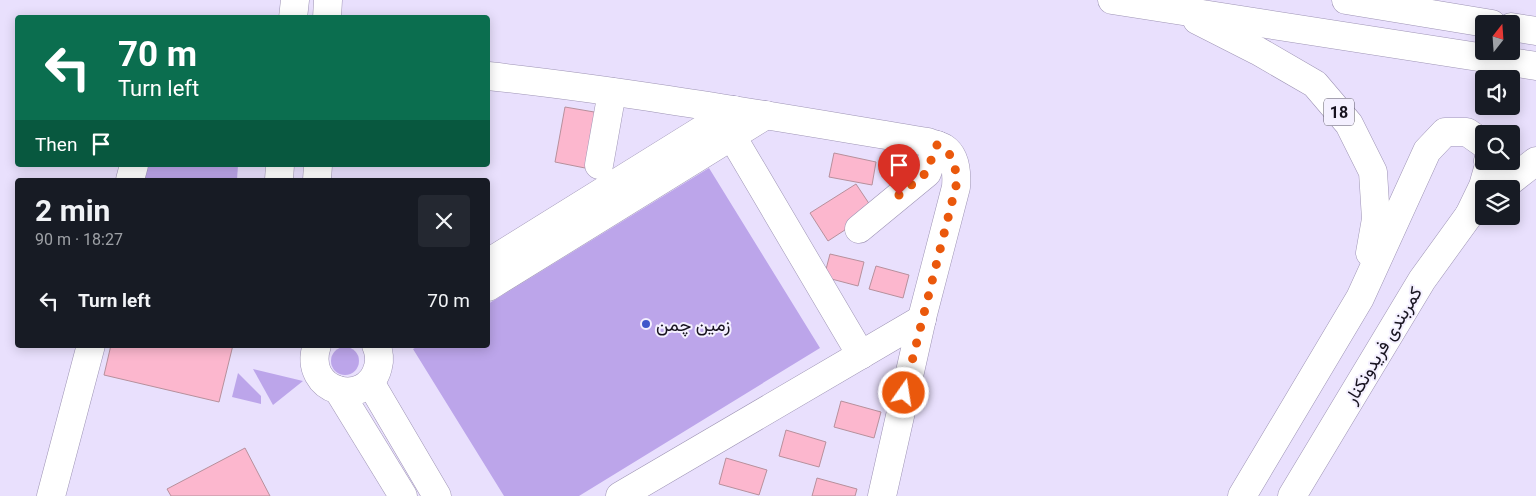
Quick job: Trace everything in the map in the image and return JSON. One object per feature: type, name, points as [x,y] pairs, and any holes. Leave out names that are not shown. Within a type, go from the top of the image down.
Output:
[{"type":"main road","points":[[293,15],[295,0]]},
{"type":"main road","points":[[327,15],[328,0]]},
{"type":"main road","name":"18","points":[[1112,0],[1536,66]]},
{"type":"main road","points":[[1346,0],[1475,21]]},
{"type":"main road","name":"18","points":[[1173,8],[1258,51],[1315,84],[1350,124],[1373,172],[1376,219],[1360,298],[1242,496]]},
{"type":"main road","points":[[1520,28],[1536,31]]},
{"type":"main road","points":[[490,76],[612,92],[729,122],[861,355]]},
{"type":"main road","points":[[599,165],[612,92]]},
{"type":"main road","points":[[490,284],[568,225],[729,122],[766,116],[928,142],[944,148],[952,158],[957,171],[956,186],[920,328],[882,496]]},
{"type":"main road","points":[[1360,298],[1427,151],[1445,132],[1467,132],[1475,138]]},
{"type":"main road","points":[[859,229],[926,173],[937,145]]},
{"type":"main road","points":[[1512,180],[1536,161]]},
{"type":"main road","name":"کمربندی فریدونکنار","points":[[1292,496],[1422,280],[1475,210]]},
{"type":"main road","points":[[490,262],[568,225]]},
{"type":"main road","points":[[649,496],[692,462],[861,355],[920,328]]},
{"type":"main road","points":[[620,496],[692,462],[920,328]]},
{"type":"main road","points":[[51,496],[90,348]]},
{"type":"main road","points":[[317,348],[314,363],[317,372],[322,380],[338,390],[403,496]]},
{"type":"main road","points":[[338,390],[355,391],[370,382],[377,372],[381,348]]},
{"type":"main road","points":[[370,382],[437,496]]},
{"type":"shaded area","points":[[147,167],[238,167],[237,178],[144,178]]},
{"type":"shaded area","name":"زمین چمن","points":[[709,168],[820,348],[579,496],[504,496],[413,349],[490,348],[490,303]]},
{"type":"shaded area","points":[[340,348],[350,348],[358,356],[358,366],[350,374],[340,374],[332,366],[332,356]]},
{"type":"shaded area","points":[[253,369],[303,381],[273,405]]},
{"type":"shaded area","points":[[238,373],[261,396],[261,404],[232,397]]},
{"type":"building","points":[[565,107],[600,113],[590,169],[555,162]]},
{"type":"building","points":[[834,153],[876,162],[872,185],[829,177]]},
{"type":"building","points":[[856,184],[874,211],[828,241],[810,213]]},
{"type":"building","points":[[830,254],[864,262],[858,286],[824,277]]},
{"type":"building","points":[[876,266],[909,275],[903,298],[869,289]]},
{"type":"building","points":[[110,348],[232,348],[219,402],[104,375]]},
{"type":"building","points":[[841,401],[881,412],[874,438],[834,427]]},
{"type":"building","points":[[786,430],[826,442],[819,467],[779,456]]},
{"type":"building","points":[[245,448],[270,496],[171,496],[167,489]]},
{"type":"building","points":[[726,458],[767,470],[759,495],[719,484]]},
{"type":"building","points":[[817,478],[857,489],[855,496],[812,496]]},
{"type":"place","name":"زمین چمن","points":[[646,324]]},
{"type":"route","points":[[899,195],[926,173],[937,145],[944,148],[952,158],[957,171],[956,186],[904,393]]}]
